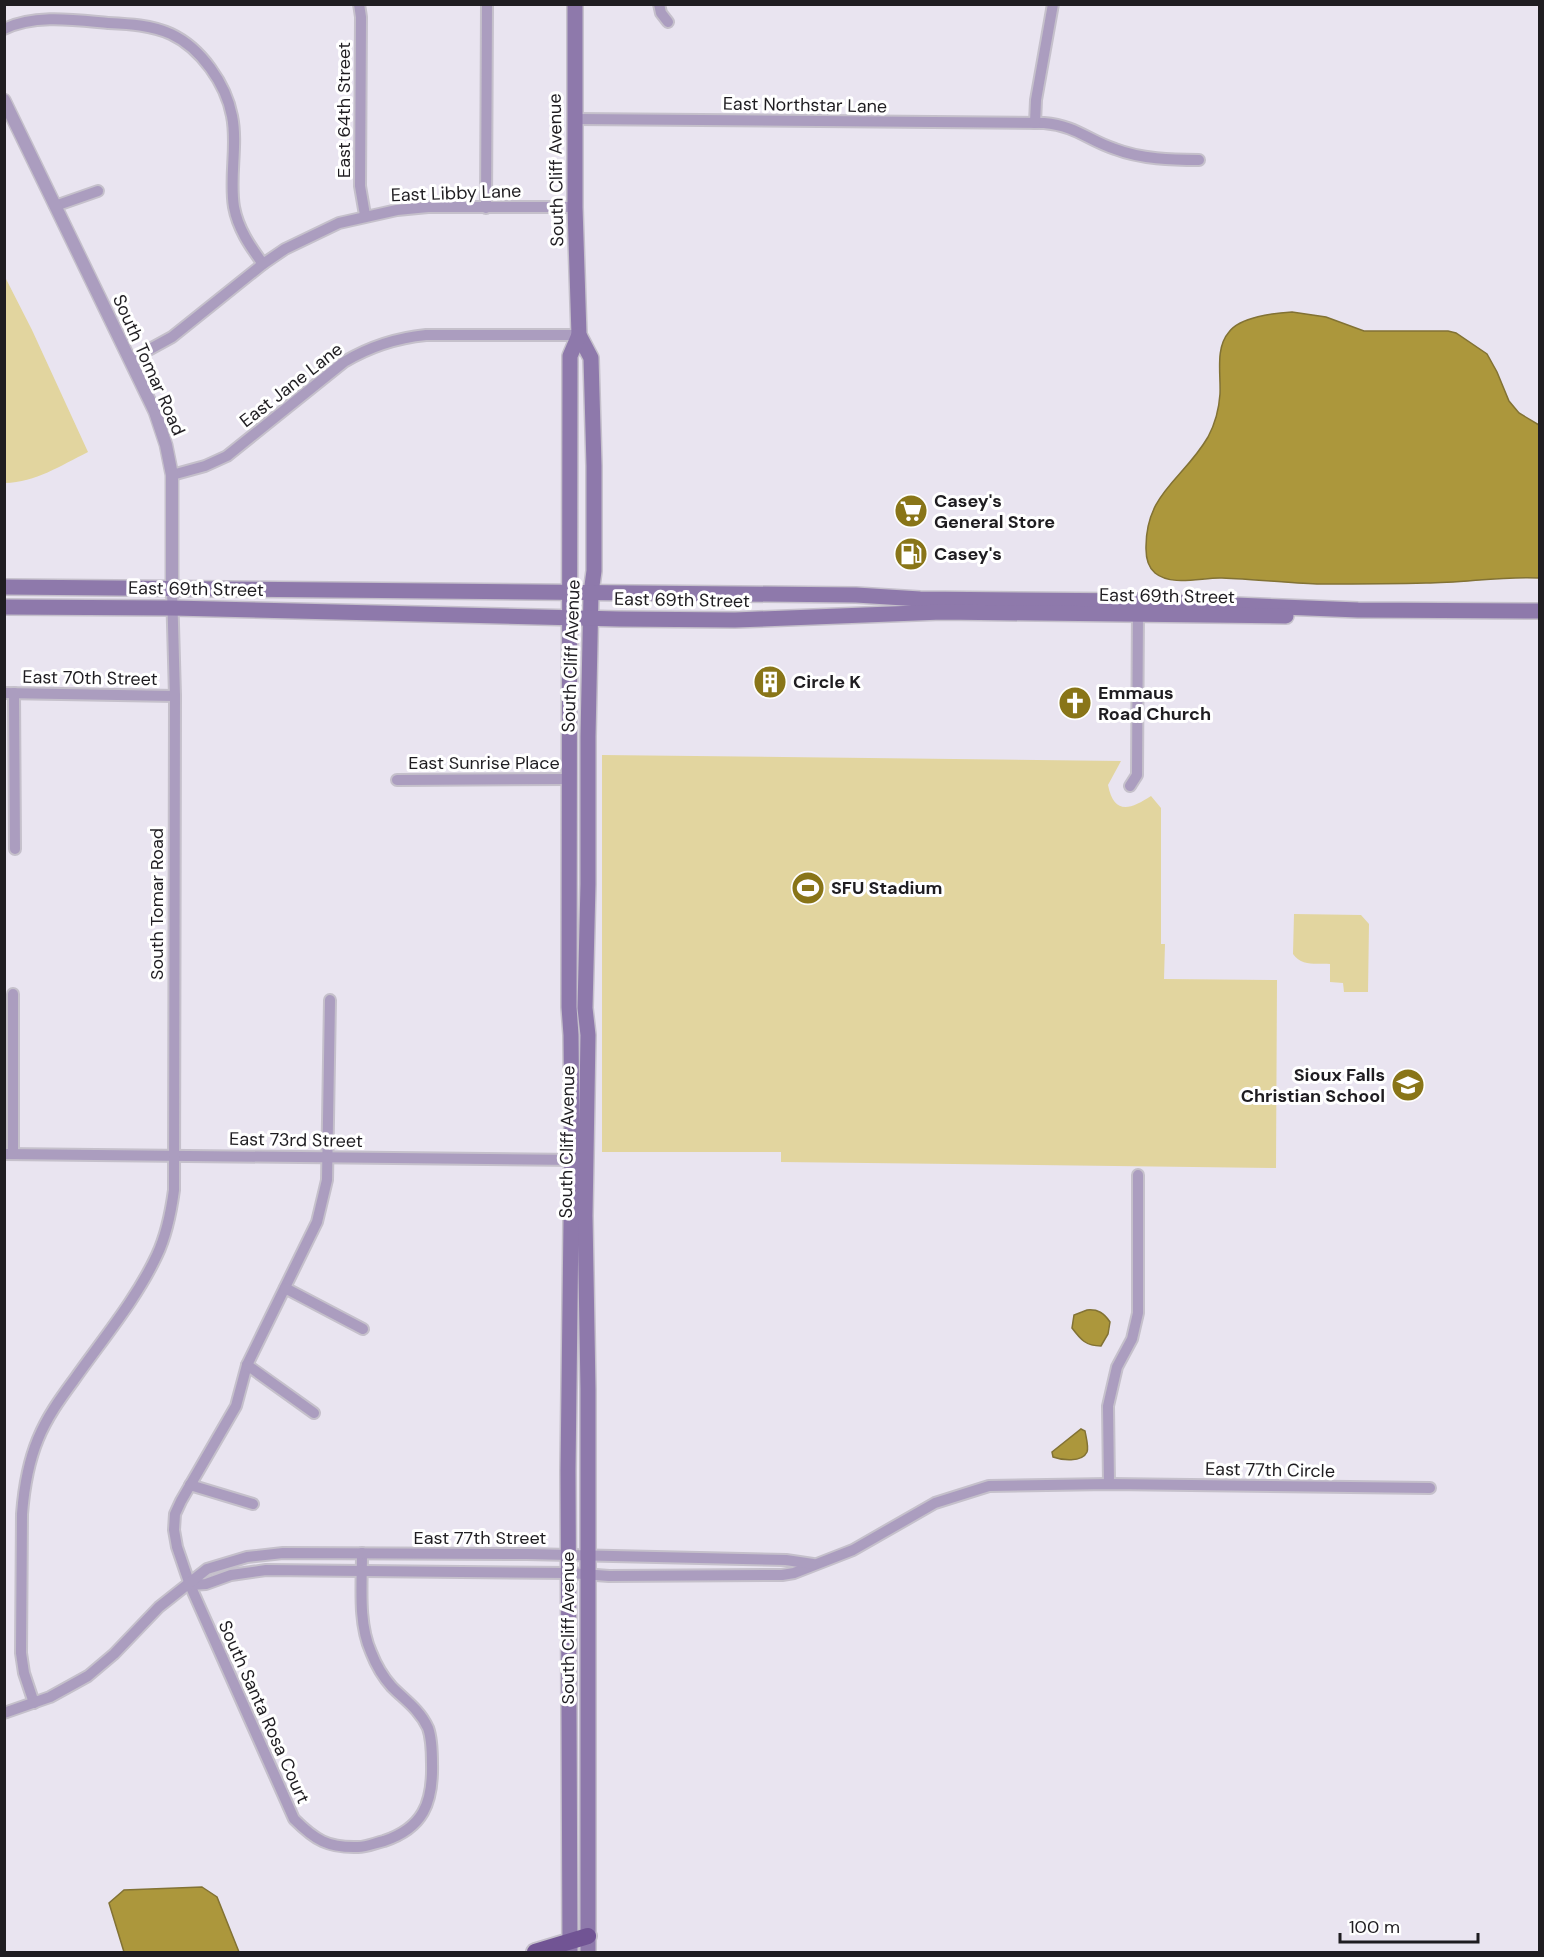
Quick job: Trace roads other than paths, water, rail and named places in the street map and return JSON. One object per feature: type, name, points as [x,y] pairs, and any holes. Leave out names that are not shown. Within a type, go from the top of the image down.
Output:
[{"type":"highway","points":[[535,1953],[588,1944]]},
{"type":"main road","name":"South Cliff Avenue","points":[[570,1947],[570,356],[579,335],[575,207],[575,4]]},
{"type":"main road","name":"South Cliff Avenue","points":[[579,335],[591,358],[594,536],[590,618],[585,1008],[588,1035],[585,1216],[588,1944]]},
{"type":"main road","name":"East 69th Street","points":[[4,586],[856,595],[1295,616],[1358,610],[1539,611]]},
{"type":"main road","name":"East 69th Street","points":[[4,606],[782,620],[942,612],[1138,608]]},
{"type":"street","name":"East 64th Street","points":[[359,4],[361,17],[360,186],[365,215]]},
{"type":"street","points":[[486,208],[487,4]]},
{"type":"street","points":[[659,4],[661,13],[668,22]]},
{"type":"street","points":[[1035,123],[1039,80],[1053,4]]},
{"type":"street","points":[[4,29],[18,22],[44,20],[141,25],[171,34],[204,60],[226,97],[232,116],[234,206],[239,225],[263,264]]},
{"type":"street","name":"South Tomar Road","points":[[4,100],[155,412],[166,445],[172,475],[175,696],[174,1190],[169,1223],[157,1256],[134,1294],[53,1409],[38,1438],[29,1464],[23,1492],[22,1514],[21,1653],[24,1673],[34,1703]]},
{"type":"street","name":"East Northstar Lane","points":[[575,119],[1054,124],[1071,128],[1125,153],[1173,160],[1199,160]]},
{"type":"street","points":[[55,206],[98,191]]},
{"type":"street","name":"East Libby Lane","points":[[130,360],[172,337],[285,249],[339,223],[365,215],[428,207],[575,207]]},
{"type":"street","name":"East Jane Lane","points":[[172,475],[205,466],[227,456],[344,362],[360,352],[382,344],[426,334],[579,335]]},
{"type":"street","points":[[1130,786],[1137,775],[1138,608]]},
{"type":"street","points":[[10,693],[15,849]]},
{"type":"street","name":"East 70th Street","points":[[10,693],[175,696]]},
{"type":"street","name":"East Sunrise Place","points":[[397,780],[570,779]]},
{"type":"street","points":[[9,1154],[13,994]]},
{"type":"street","name":"South Santa Rosa Court","points":[[330,1000],[327,1180],[317,1222],[247,1365],[236,1406],[175,1514],[174,1530],[177,1547],[190,1585],[294,1819],[308,1833],[326,1844],[344,1847],[364,1847],[393,1838],[414,1825],[426,1810],[432,1774],[429,1730],[420,1714],[391,1686],[378,1669],[370,1650],[363,1623],[362,1553]]},
{"type":"street","name":"East 73rd Street","points":[[9,1154],[587,1160]]},
{"type":"street","points":[[1109,1484],[1108,1406],[1117,1367],[1132,1339],[1138,1313],[1138,1175]]},
{"type":"street","points":[[285,1288],[363,1329]]},
{"type":"street","points":[[247,1365],[314,1413]]},
{"type":"street","name":"East 77th Street","points":[[190,1585],[206,1584],[231,1575],[266,1570],[570,1573],[609,1576],[770,1576],[794,1573],[853,1550],[935,1503],[989,1485],[1109,1484]]},
{"type":"street","name":"East 77th Circle","points":[[1109,1484],[1430,1488]]},
{"type":"street","points":[[190,1485],[253,1504]]},
{"type":"street","name":"East 77th Street","points":[[4,1713],[50,1697],[88,1676],[114,1654],[159,1607],[190,1585],[198,1575],[207,1569],[247,1557],[283,1553],[588,1555],[786,1560],[814,1564]]},
{"type":"place","name":"Casey's General Store","points":[[911,511]]},
{"type":"place","name":"Casey's","points":[[911,554]]},
{"type":"place","name":"Circle K","points":[[770,682]]},
{"type":"place","name":"Emmaus Road Church","points":[[1075,703]]},
{"type":"place","name":"SFU Stadium","points":[[808,888]]},
{"type":"place","name":"Sioux Falls Christian School","points":[[1408,1085]]}]
